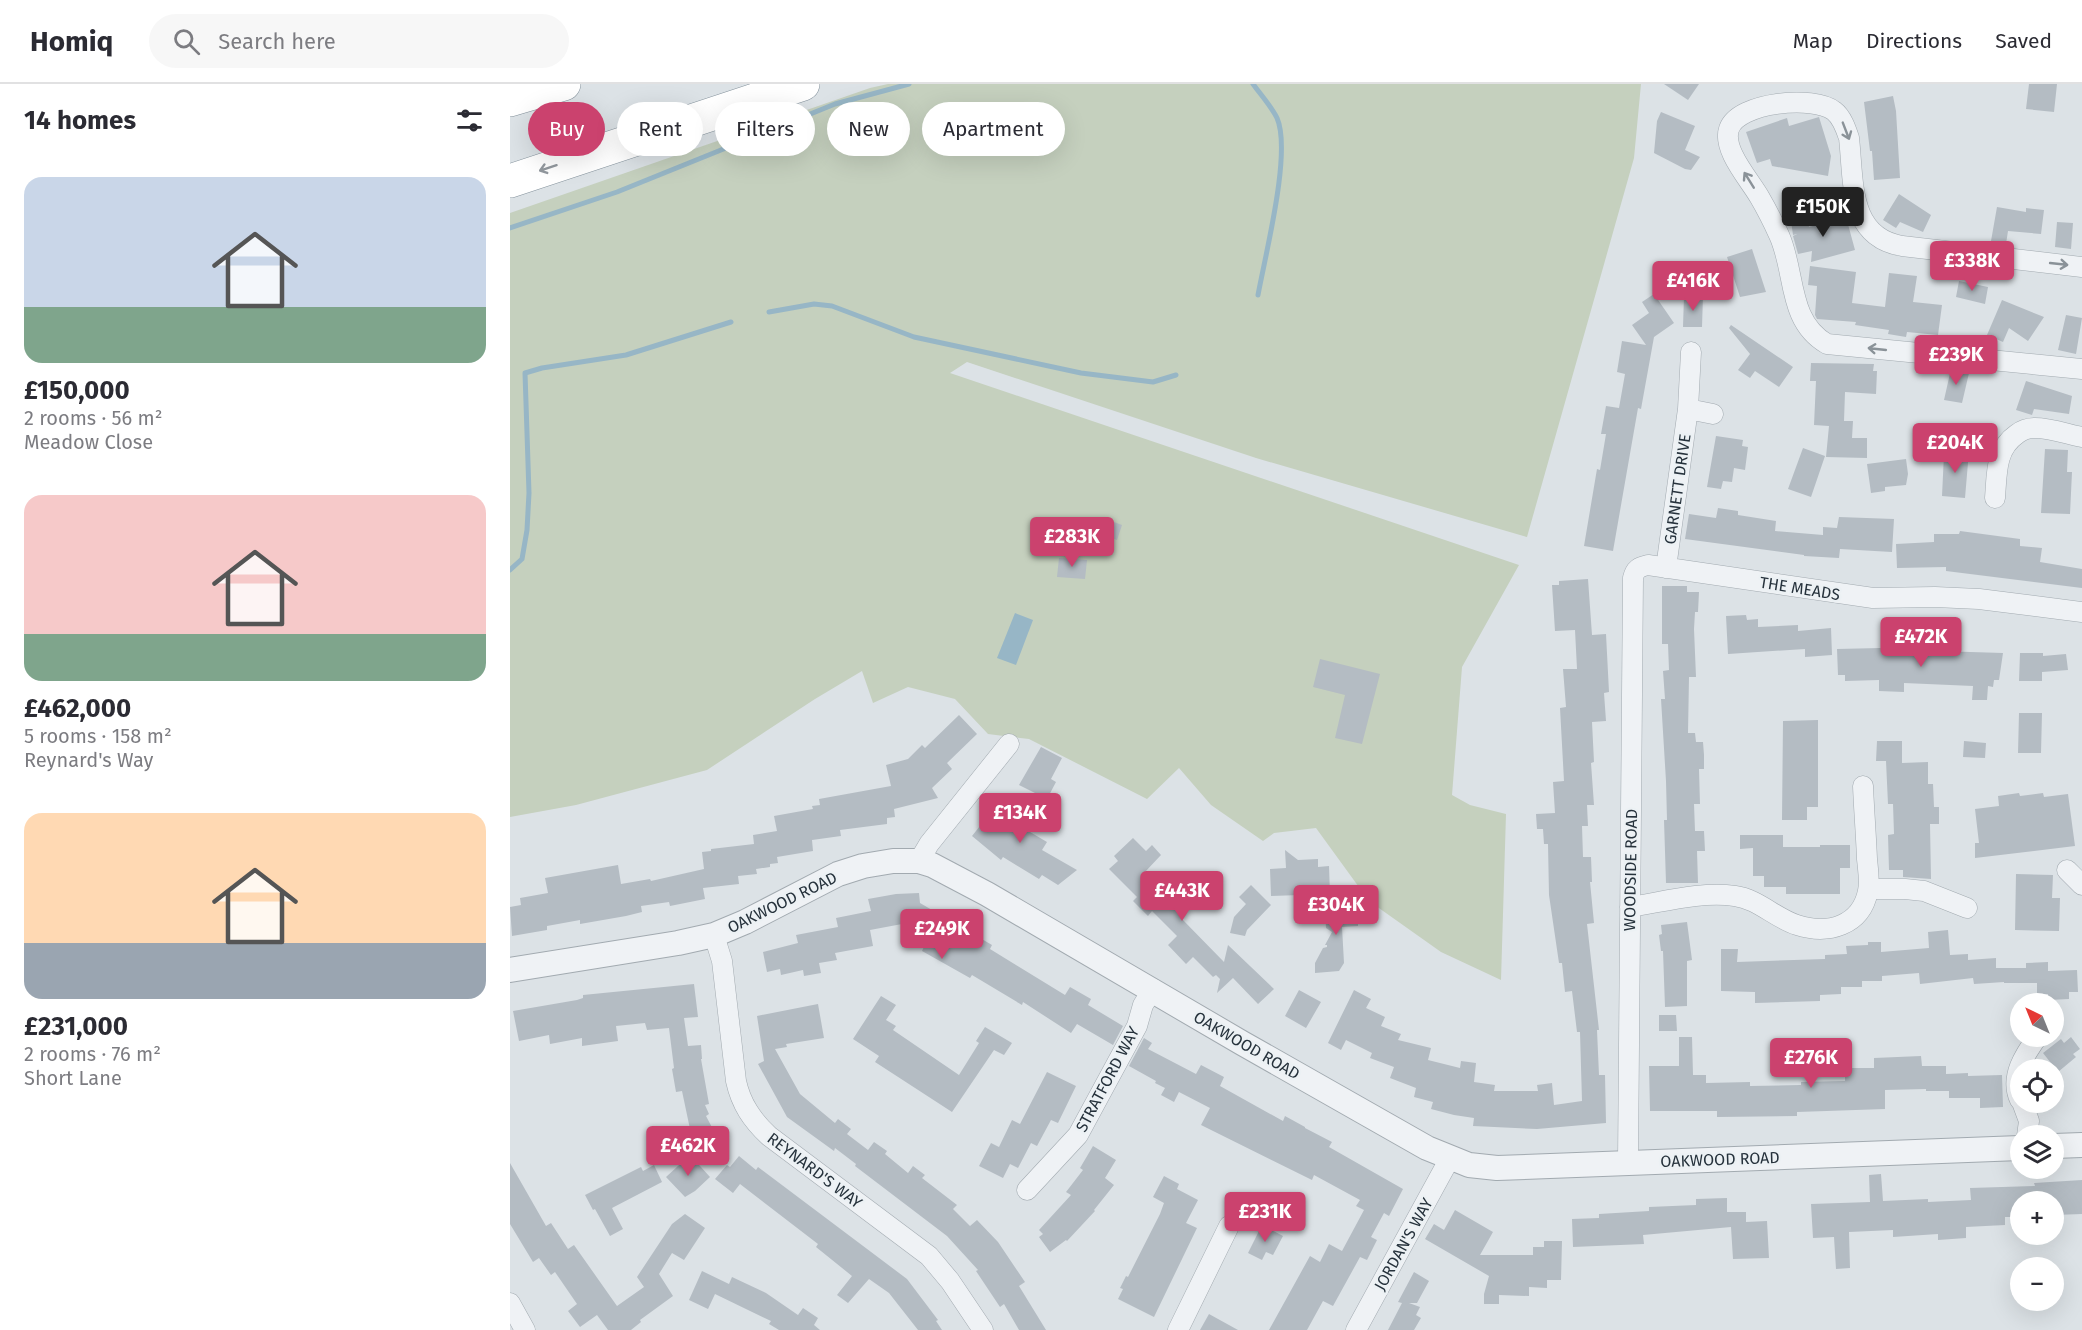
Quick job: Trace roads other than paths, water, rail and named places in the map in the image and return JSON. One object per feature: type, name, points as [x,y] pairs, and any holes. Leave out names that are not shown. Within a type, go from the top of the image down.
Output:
[{"type":"highway","points":[[510,100],[564,84]]},
{"type":"highway","points":[[510,181],[803,84]]},
{"type":"street","points":[[2082,267],[1902,246],[1878,239],[1863,223],[1857,208],[1849,138],[1834,111],[1826,107],[1805,102],[1758,108],[1733,122],[1729,130],[1729,145],[1733,155],[1760,198],[1780,237],[1802,321],[1816,338],[1827,344],[2082,369]]},
{"type":"street","name":"GARNETT DRIVE","points":[[1666,568],[1688,409],[1691,352]]},
{"type":"street","name":"GARNETT DRIVE","points":[[1688,409],[1713,414]]},
{"type":"street","points":[[1995,498],[1999,456],[2007,441],[2023,430],[2034,428],[2082,437]]},
{"type":"street","name":"THE MEADS","points":[[1633,578],[1640,567],[1648,565],[1855,597],[1979,599],[2082,612]]},
{"type":"street","name":"WOODSIDE ROAD","points":[[1628,1162],[1633,578]]},
{"type":"street","points":[[919,861],[929,844],[1009,744]]},
{"type":"street","points":[[1630,907],[1712,895],[1735,896],[1749,899],[1794,924],[1827,929],[1844,925],[1861,911],[1869,889],[1863,786]]},
{"type":"street","name":"OAKWOOD ROAD","points":[[510,970],[714,935],[745,922],[838,874],[863,866],[893,861],[919,861],[932,865],[987,894],[1427,1148],[1469,1165],[1497,1168],[2010,1148]]},
{"type":"street","points":[[2067,870],[2082,885]]},
{"type":"street","points":[[1869,889],[1924,891],[1967,908]]},
{"type":"street","name":"REYNARD'S WAY","points":[[714,935],[722,961],[739,1095],[755,1123],[769,1136],[929,1256],[950,1281],[983,1330]]},
{"type":"street","name":"STRATFORD WAY","points":[[1027,1190],[1078,1135],[1137,1026],[1143,1005],[1153,989]]},
{"type":"street","points":[[2064,1146],[2082,1145]]},
{"type":"street","name":"JORDAN'S WAY","points":[[1356,1330],[1450,1158]]},
{"type":"street","points":[[1178,1330],[1229,1226]]},
{"type":"street","points":[[510,1303],[525,1330]]},
{"type":"water","points":[[1015,613],[1033,620],[1016,665],[997,658]]},
{"type":"waterway","points":[[510,228],[617,192],[835,104],[909,84]]},
{"type":"waterway","points":[[1253,84],[1277,118],[1281,134],[1276,205],[1258,295]]},
{"type":"waterway","points":[[769,312],[814,304],[832,306],[914,337],[1081,373],[1153,382],[1176,375]]},
{"type":"waterway","points":[[510,570],[522,559],[527,530],[529,493],[525,373],[542,368],[626,355],[731,322]]}]
